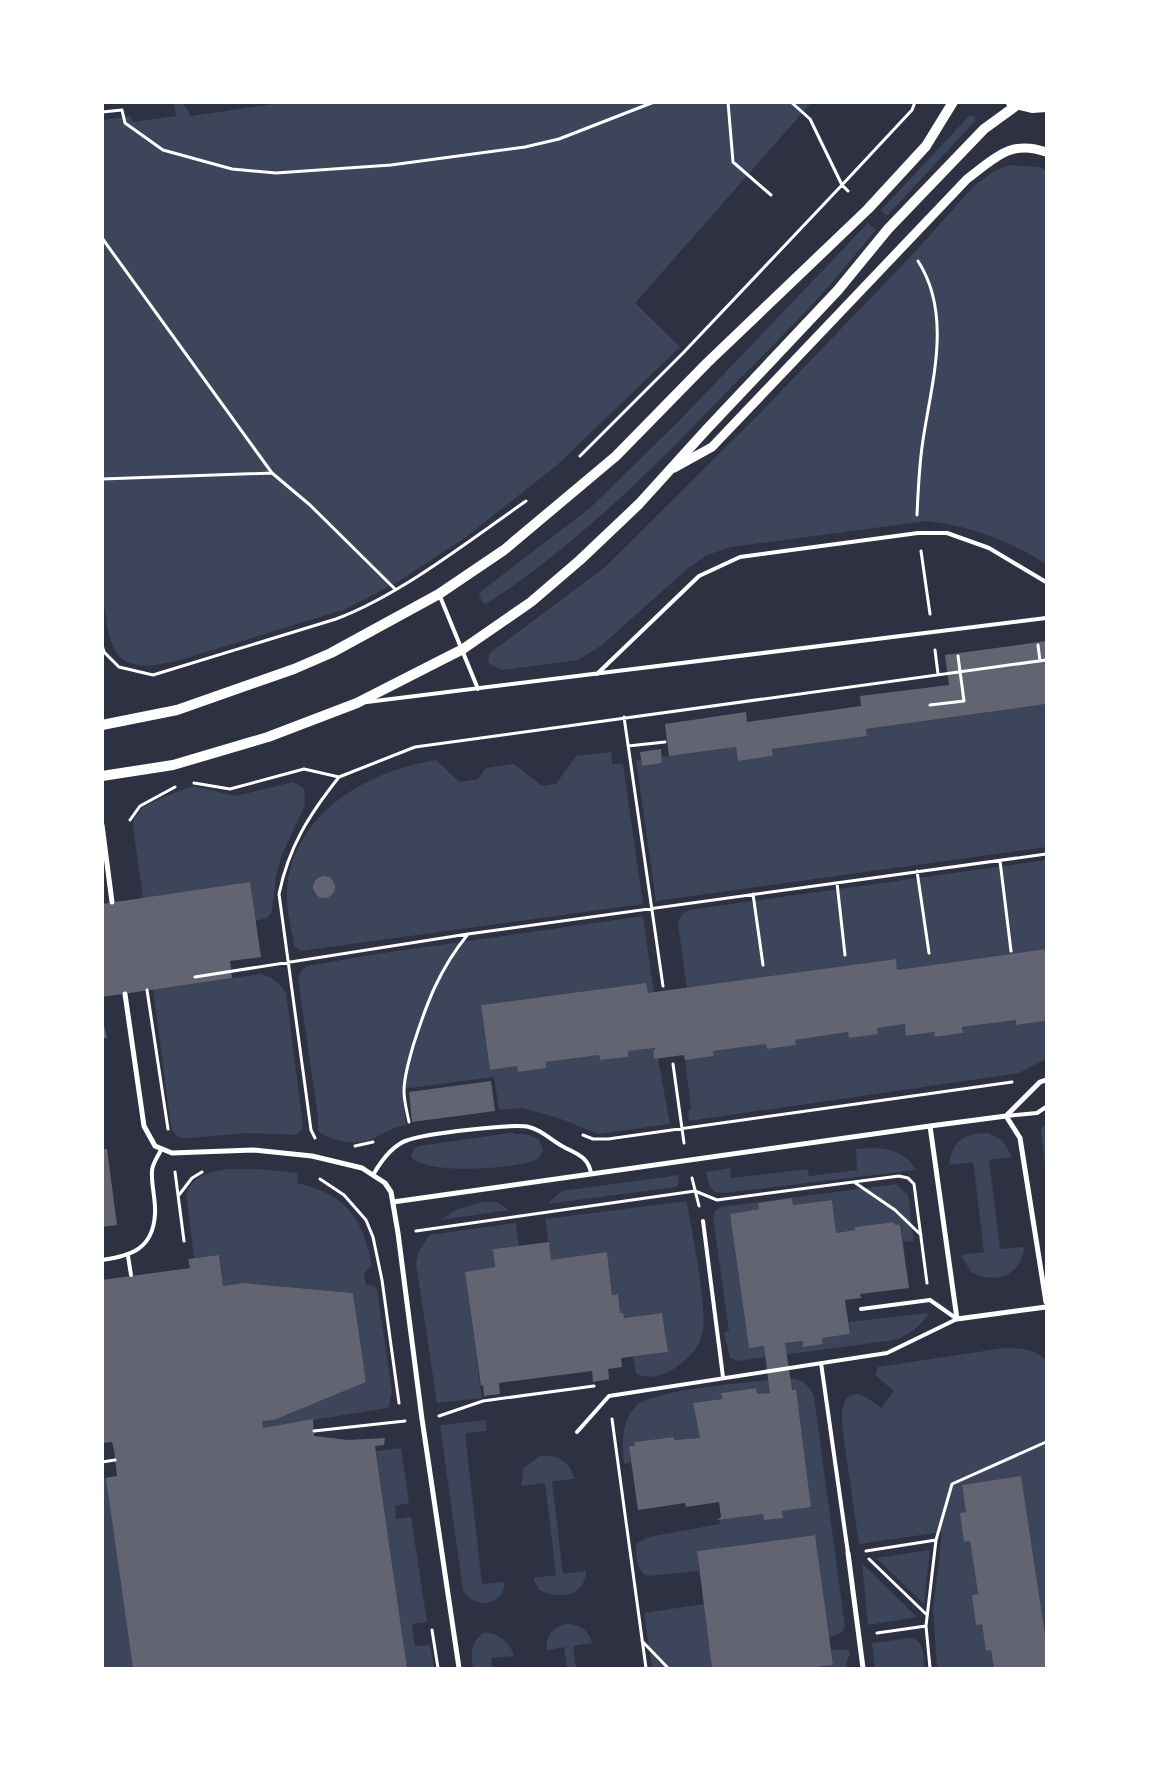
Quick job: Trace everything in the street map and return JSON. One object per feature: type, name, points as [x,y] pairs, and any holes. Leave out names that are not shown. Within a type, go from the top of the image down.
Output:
[{"type":"main road","points":[[102,725],[177,710],[294,669],[378,629],[439,594],[504,550],[616,456],[707,363],[868,209],[926,146],[953,102]]},
{"type":"main road","points":[[102,776],[173,765],[268,737],[358,703],[463,649],[545,590],[639,504],[838,290],[888,229],[984,129],[1014,104],[1032,108],[1046,106]]},
{"type":"street","points":[[672,469],[712,447],[967,180],[1004,150],[1020,147],[1046,152]]},
{"type":"street","points":[[102,825],[112,902]]},
{"type":"street","points":[[125,994],[144,1126],[150,1140],[161,1150],[172,1153],[253,1150],[312,1156],[345,1163],[373,1174],[385,1183],[391,1192],[459,1668]]},
{"type":"street","points":[[393,1202],[687,1159],[1006,1116],[1040,1082],[1046,1080]]},
{"type":"street","points":[[1006,1116],[1020,1138],[1046,1302]]},
{"type":"street","points":[[930,1126],[957,1319],[1046,1307]]},
{"type":"street","points":[[848,1553],[862,1668]]},
{"type":"lane","points":[[596,674],[699,576],[740,557],[918,533],[947,533],[990,548],[1046,582]]},
{"type":"lane","points":[[439,594],[478,689]]},
{"type":"lane","points":[[358,703],[933,634],[1046,618]]},
{"type":"lane","points":[[1006,1116],[1037,1113],[1046,1106]]},
{"type":"lane","points":[[373,1174],[388,1153],[407,1140],[518,1125],[542,1132],[562,1146],[579,1154],[590,1165],[591,1173]]},
{"type":"lane","points":[[102,1260],[128,1256],[139,1250],[152,1228],[155,1214],[152,1169],[161,1150]]},
{"type":"lane","points":[[702,1221],[724,1377]]},
{"type":"lane","points":[[128,1256],[131,1275]]},
{"type":"lane","points":[[577,1432],[609,1396],[887,1353],[957,1319],[930,1300],[861,1309]]},
{"type":"lane","points":[[821,1363],[848,1553]]},
{"type":"path","points":[[102,112],[122,110],[125,123],[163,150],[232,169],[276,173],[391,165],[525,147],[559,139],[654,102]]},
{"type":"path","points":[[728,102],[733,162],[771,195]]},
{"type":"path","points":[[791,102],[810,119],[842,185],[848,191]]},
{"type":"path","points":[[574,462],[677,359],[842,185],[912,110],[915,102]]},
{"type":"path","points":[[102,238],[272,473],[310,505],[395,589]]},
{"type":"path","points":[[913,254],[922,268],[933,304],[937,360],[921,455],[918,533],[938,674]]},
{"type":"path","points":[[102,479],[272,473]]},
{"type":"path","points":[[102,644],[104,652],[119,668],[154,675],[336,619],[357,611],[395,589],[531,498]]},
{"type":"path","points":[[1038,645],[1040,661]]},
{"type":"path","points":[[930,705],[964,700],[958,656]]},
{"type":"path","points":[[401,1422],[382,1280],[374,1237],[366,1220],[344,1194],[309,1173],[315,1138],[311,1130],[280,894],[285,866],[295,841],[319,802],[339,777],[415,748],[624,717],[1046,660]]},
{"type":"path","points":[[624,717],[663,986]]},
{"type":"path","points":[[628,746],[665,742]]},
{"type":"path","points":[[185,785],[195,782],[230,789],[304,769],[339,777]]},
{"type":"path","points":[[130,820],[140,806],[176,787]]},
{"type":"path","points":[[195,977],[468,934],[1046,854]]},
{"type":"path","points":[[1000,861],[1011,951]]},
{"type":"path","points":[[918,871],[930,953]]},
{"type":"path","points":[[837,883],[845,955]]},
{"type":"path","points":[[753,894],[763,965]]},
{"type":"path","points":[[409,1127],[404,1091],[408,1066],[421,1021],[437,978],[468,934]]},
{"type":"path","points":[[147,990],[184,1241]]},
{"type":"path","points":[[673,1064],[687,1159],[702,1221]]},
{"type":"path","points":[[576,1132],[600,1139],[1017,1080]]},
{"type":"path","points":[[348,1145],[364,1145],[380,1137]]},
{"type":"path","points":[[315,1138],[321,1140]]},
{"type":"path","points":[[178,1196],[192,1178],[207,1170]]},
{"type":"path","points":[[853,1182],[895,1210],[921,1235]]},
{"type":"path","points":[[314,1431],[422,1419],[439,1416],[483,1401],[600,1385],[609,1396],[646,1668]]},
{"type":"path","points":[[930,1668],[926,1626],[936,1540],[952,1484],[1046,1442]]},
{"type":"path","points":[[102,1462],[115,1460]]},
{"type":"path","points":[[927,1616],[861,1552],[936,1540]]},
{"type":"path","points":[[858,1636],[926,1626]]},
{"type":"path","points":[[642,1641],[668,1668]]},
{"type":"shaded area","points":[[174,102],[183,103],[191,116],[287,102],[811,103],[635,303],[680,347],[556,466],[466,537],[399,581],[346,609],[180,660],[158,665],[141,665],[128,663],[119,656],[113,646],[103,596],[102,120],[131,116],[132,122],[176,116]]},
{"type":"shaded area","points":[[969,116],[974,116],[975,121],[887,216],[881,210]]},
{"type":"shaded area","points":[[1010,165],[1038,167],[1046,170],[1046,564],[1018,548],[989,536],[943,523],[927,521],[731,547],[707,555],[687,569],[602,645],[578,660],[502,670],[490,664],[488,660],[490,653],[605,567],[761,412],[913,254],[975,185],[994,171]]},
{"type":"shaded area","points":[[868,223],[876,230],[830,285],[639,481],[550,558],[519,582],[486,604],[483,603],[479,595],[480,592],[590,508],[680,420]]},
{"type":"shaded area","points":[[1046,704],[1046,847],[656,901],[636,760],[641,760],[642,766],[662,763],[662,757],[736,747],[738,761],[773,756],[772,749],[867,736],[866,729]]},
{"type":"shaded area","points":[[611,752],[612,764],[623,764],[643,904],[301,951],[294,946],[287,897],[292,862],[303,838],[319,817],[338,800],[361,785],[385,774],[436,760],[459,782],[478,779],[486,768],[514,764],[542,786],[556,784],[576,756]],"holes":[[[319,876],[327,876],[334,882],[333,892],[329,896],[324,897],[314,894],[313,883]]]},
{"type":"shaded area","points":[[293,782],[304,788],[305,805],[281,857],[276,876],[272,912],[267,918],[255,921],[143,898],[133,827],[134,819],[143,807],[193,786],[236,796]]},
{"type":"shaded area","points":[[1046,860],[1046,949],[897,970],[895,959],[687,989],[678,924],[682,914],[689,910]]},
{"type":"shaded area","points":[[643,916],[654,993],[648,993],[646,983],[481,1005],[490,1070],[517,1066],[518,1072],[546,1068],[546,1062],[599,1055],[600,1060],[628,1057],[628,1051],[655,1048],[653,1051],[654,1058],[658,1058],[670,1124],[599,1134],[558,1118],[523,1108],[499,1110],[494,1077],[402,1089],[406,1125],[392,1129],[364,1142],[343,1141],[318,1131],[318,1117],[298,979],[301,971],[307,966],[376,954]]},
{"type":"shaded area","points":[[261,974],[275,981],[286,993],[303,1125],[302,1130],[295,1135],[246,1133],[181,1138],[174,1133],[171,1127],[153,989]]},
{"type":"shaded area","points":[[1044,1016],[1046,1016],[1046,1059],[1019,1073],[689,1121],[688,1110],[691,1109],[685,1060],[713,1056],[713,1051],[766,1044],[767,1049],[795,1045],[795,1040],[848,1032],[878,1034],[877,1028],[905,1024],[907,1036],[934,1032],[935,1037],[963,1033],[963,1027],[1016,1020],[1017,1025],[1045,1021]]},
{"type":"shaded area","points":[[1046,1123],[1046,1172],[1041,1128]]},
{"type":"shaded area","points":[[510,1133],[529,1135],[539,1140],[543,1150],[538,1159],[512,1166],[472,1169],[433,1166],[419,1162],[411,1156],[414,1149],[419,1146]]},
{"type":"shaded area","points":[[988,1133],[1003,1141],[1012,1157],[989,1160],[1000,1249],[1024,1247],[1018,1265],[1012,1271],[1005,1275],[989,1278],[971,1272],[961,1255],[984,1252],[973,1162],[949,1165],[953,1149],[961,1140],[972,1135]]},
{"type":"shaded area","points":[[871,1148],[897,1152],[907,1159],[916,1170],[724,1193],[714,1192],[709,1185],[706,1172],[730,1168],[731,1178],[808,1169],[809,1176],[857,1170],[856,1149]]},
{"type":"shaded area","points":[[227,1169],[258,1169],[298,1173],[297,1183],[314,1188],[340,1201],[357,1221],[363,1233],[372,1265],[364,1274],[366,1285],[371,1285],[377,1289],[392,1392],[388,1408],[263,1428],[262,1421],[274,1420],[366,1382],[353,1293],[244,1283],[223,1286],[219,1255],[194,1258],[186,1193],[193,1182],[203,1175]]},
{"type":"shaded area","points":[[679,1175],[676,1187],[547,1204],[562,1191]]},
{"type":"shaded area","points":[[896,1184],[908,1195],[914,1241],[903,1242],[901,1224],[895,1225],[894,1222],[855,1227],[855,1230],[836,1233],[832,1200],[793,1205],[792,1198],[758,1203],[759,1209],[730,1214],[749,1348],[803,1341],[804,1347],[822,1344],[822,1338],[850,1334],[849,1322],[929,1313],[922,1322],[910,1333],[895,1340],[737,1361],[730,1358],[724,1332],[729,1331],[713,1217],[715,1211],[721,1207]]},
{"type":"shaded area","points":[[687,1201],[699,1270],[704,1324],[702,1335],[694,1351],[677,1367],[659,1375],[649,1377],[640,1375],[636,1373],[633,1357],[668,1352],[662,1313],[624,1318],[623,1313],[620,1313],[618,1294],[612,1295],[607,1253],[551,1260],[545,1219]]},
{"type":"shaded area","points":[[482,1202],[497,1202],[509,1210],[441,1220],[456,1210]]},
{"type":"shaded area","points":[[516,1223],[519,1246],[493,1249],[495,1267],[465,1272],[482,1398],[437,1403],[416,1264],[418,1253],[429,1235]]},
{"type":"shaded area","points":[[1004,1348],[1026,1350],[1036,1353],[1046,1360],[1046,1642],[1002,1649],[1044,1642],[1021,1477],[962,1485],[966,1512],[964,1542],[970,1541],[986,1651],[992,1650],[994,1668],[937,1668],[933,1610],[942,1532],[859,1544],[842,1426],[842,1410],[846,1398],[856,1394],[865,1397],[881,1408],[894,1391],[875,1375],[878,1367]]},
{"type":"shaded area","points":[[789,1378],[804,1383],[810,1388],[814,1396],[845,1627],[841,1633],[829,1637],[814,1535],[697,1551],[699,1571],[648,1576],[641,1571],[637,1558],[636,1544],[648,1537],[720,1524],[720,1519],[763,1514],[783,1517],[782,1511],[811,1507],[796,1389],[757,1394],[756,1388],[721,1393],[722,1399],[693,1403],[700,1438],[674,1440],[674,1437],[635,1442],[635,1446],[629,1447],[631,1462],[624,1464],[623,1441],[625,1426],[631,1412],[636,1406],[646,1400],[684,1390]]},
{"type":"shaded area","points":[[486,1420],[486,1431],[465,1433],[482,1584],[505,1582],[500,1596],[488,1603],[481,1603],[468,1597],[463,1591],[440,1425]]},
{"type":"shaded area","points":[[401,1448],[409,1503],[395,1506],[396,1519],[411,1517],[427,1622],[412,1624],[415,1646],[430,1645],[434,1668],[407,1668],[376,1451]]},
{"type":"shaded area","points":[[540,1456],[552,1456],[563,1460],[570,1468],[574,1479],[552,1481],[563,1574],[586,1571],[581,1586],[569,1594],[554,1595],[539,1590],[533,1578],[556,1575],[545,1483],[521,1486],[524,1468]]},
{"type":"shaded area","points":[[117,1476],[144,1668],[103,1668],[102,1478]]},
{"type":"shaded area","points":[[930,1550],[924,1604],[876,1558]]},
{"type":"shaded area","points":[[862,1563],[917,1617],[868,1625]]},
{"type":"shaded area","points":[[704,1604],[712,1668],[652,1668],[644,1613]]},
{"type":"shaded area","points":[[567,1624],[576,1625],[583,1629],[589,1635],[592,1643],[573,1646],[576,1668],[567,1668],[564,1647],[547,1650],[547,1640],[551,1632]]},
{"type":"shaded area","points":[[483,1633],[498,1636],[510,1647],[514,1656],[491,1658],[492,1668],[473,1668],[472,1649]]},
{"type":"shaded area","points":[[911,1638],[919,1642],[921,1646],[925,1668],[875,1668],[872,1643]]},
{"type":"shaded area","points":[[831,1650],[848,1650],[850,1653],[845,1668],[808,1668],[833,1665]]},
{"type":"building","points":[[1046,641],[1046,704],[866,729],[867,736],[772,749],[773,756],[738,761],[736,747],[669,756],[665,724],[746,712],[747,722],[861,706],[860,696],[949,685],[945,655]]},
{"type":"building","points":[[661,749],[662,763],[642,766],[640,752]]},
{"type":"building","points":[[324,876],[332,879],[335,887],[332,895],[324,898],[316,895],[313,887],[316,879]]},
{"type":"building","points":[[250,882],[261,957],[230,961],[232,978],[102,997],[102,904]]},
{"type":"building","points":[[1046,949],[1045,1021],[1016,1025],[1016,1020],[962,1027],[963,1033],[935,1037],[934,1032],[906,1036],[905,1024],[877,1028],[878,1034],[849,1038],[848,1032],[795,1040],[796,1045],[767,1049],[766,1044],[713,1051],[714,1056],[685,1060],[684,1055],[654,1059],[653,1050],[655,1048],[628,1051],[628,1057],[600,1060],[599,1055],[546,1062],[546,1068],[518,1072],[517,1066],[490,1070],[481,1005],[646,983],[648,993],[896,959],[897,970]]},
{"type":"building","points":[[102,1016],[107,1038],[102,1038]]},
{"type":"building","points":[[491,1081],[495,1111],[412,1122],[409,1092]]},
{"type":"building","points":[[102,1149],[107,1149],[117,1225],[102,1227]]},
{"type":"building","points":[[792,1198],[793,1205],[832,1200],[836,1233],[855,1230],[855,1227],[894,1222],[895,1225],[900,1224],[909,1288],[860,1294],[861,1298],[845,1300],[850,1334],[822,1338],[823,1344],[803,1347],[803,1341],[785,1343],[792,1390],[796,1389],[811,1507],[782,1511],[783,1518],[764,1520],[763,1514],[717,1520],[721,1517],[719,1502],[686,1507],[685,1503],[638,1510],[629,1446],[635,1446],[634,1442],[674,1437],[674,1440],[700,1438],[693,1403],[722,1399],[721,1393],[756,1388],[757,1394],[770,1393],[764,1346],[749,1348],[730,1214],[759,1209],[758,1203]]},
{"type":"building","points":[[549,1242],[551,1260],[607,1252],[612,1295],[618,1294],[620,1313],[623,1313],[624,1318],[662,1313],[668,1352],[621,1358],[622,1367],[608,1369],[609,1379],[593,1382],[592,1371],[499,1383],[500,1394],[484,1396],[465,1272],[495,1267],[493,1249]]},
{"type":"building","points":[[219,1255],[223,1286],[244,1283],[353,1293],[366,1382],[274,1420],[262,1421],[263,1428],[313,1419],[314,1436],[348,1440],[385,1438],[384,1445],[375,1446],[407,1668],[133,1668],[106,1478],[117,1476],[114,1450],[112,1442],[102,1443],[102,1280],[190,1268],[188,1259]]},
{"type":"building","points":[[1021,1476],[1046,1642],[1046,1668],[994,1668],[991,1650],[986,1651],[982,1624],[976,1625],[972,1595],[978,1594],[970,1541],[964,1542],[960,1513],[966,1512],[962,1485]]},
{"type":"building","points":[[815,1535],[833,1665],[808,1668],[712,1668],[697,1551]]}]
